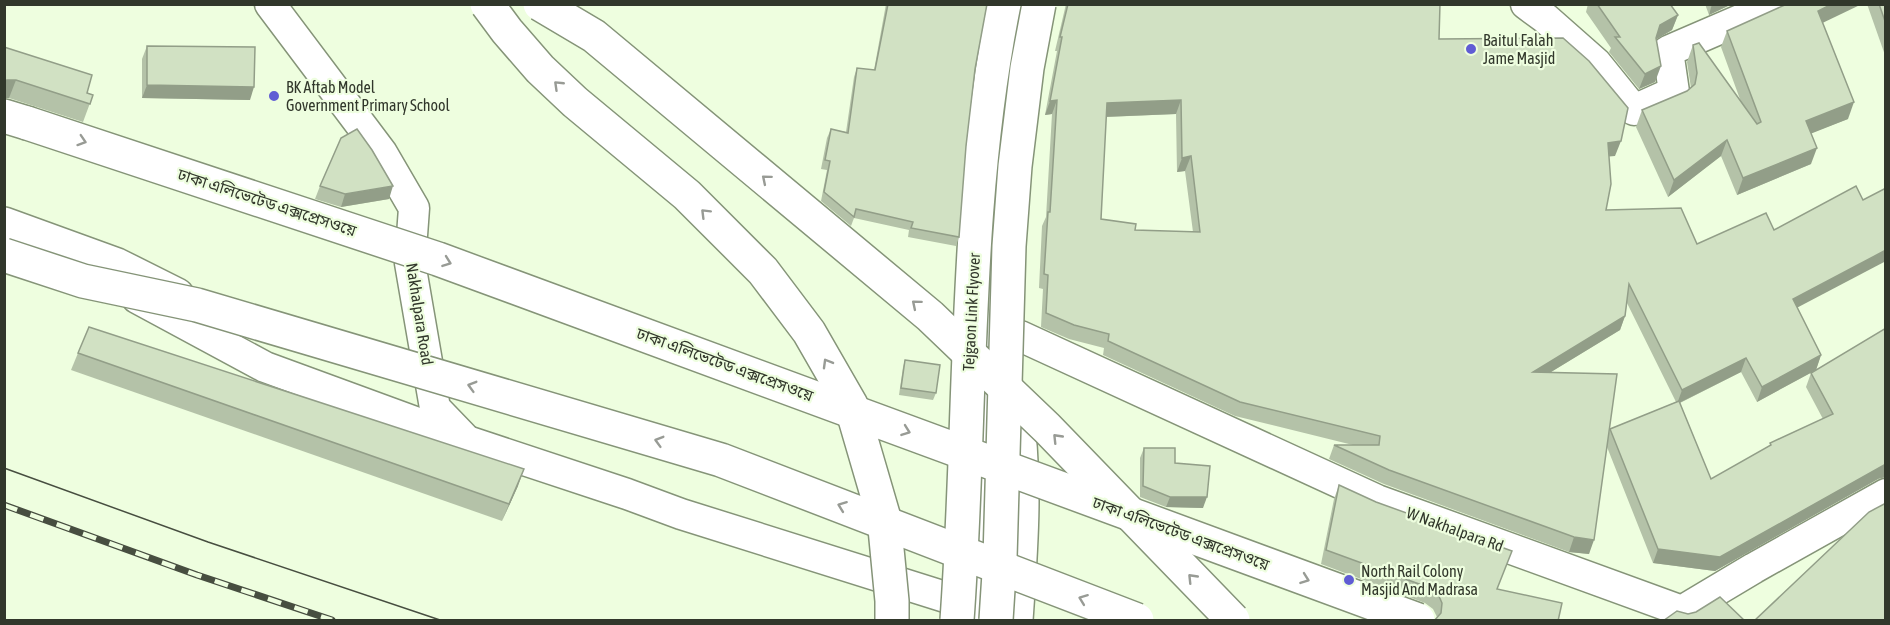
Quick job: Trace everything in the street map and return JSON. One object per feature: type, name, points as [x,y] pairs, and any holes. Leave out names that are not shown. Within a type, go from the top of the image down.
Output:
[{"type":"main road","points":[[488,4],[507,32],[540,69],[575,102],[687,195],[763,271],[809,332],[851,405],[884,518],[892,621]]},
{"type":"main road","points":[[540,4],[594,36],[930,316],[1047,428],[1233,621]]},
{"type":"main road","name":"Tejgaon Link Flyover","points":[[983,617],[962,554],[964,458],[979,170],[1004,4]]},
{"type":"main road","points":[[1016,621],[1020,570],[1022,478],[1009,246],[1015,165],[1027,68],[1039,4]]},
{"type":"main road","name":"ঢাকা এলিভেটেড এক্সপ্রেসওয়ে","points":[[16,119],[438,259],[1418,621]]},
{"type":"main road","points":[[4,225],[117,266],[197,305]]},
{"type":"main road","points":[[4,255],[83,281],[197,305],[721,460],[1137,621]]},
{"type":"main road","points":[[983,617],[1000,558],[1013,345]]},
{"type":"street","name":"Nakhalpara Road","points":[[270,4],[382,153],[414,208],[410,263],[435,408],[467,441]]},
{"type":"street","points":[[4,225],[265,366],[467,441],[983,617],[992,256],[999,168],[1014,60],[1026,4]]},
{"type":"street","points":[[1526,4],[1596,63],[1634,110],[1674,92],[1668,51],[1777,4]]},
{"type":"street","name":"W Nakhalpara Rd","points":[[1013,345],[1377,500],[1680,616],[1754,568],[1886,494]]},
{"type":"building","points":[[888,4],[987,4],[975,69],[959,237],[911,228],[913,222],[856,209],[854,217],[824,192],[830,161],[825,160],[831,129],[848,133],[857,68],[875,70]]},
{"type":"building","points":[[1068,4],[1440,4],[1439,39],[1563,38],[1589,61],[1628,108],[1621,141],[1608,143],[1611,184],[1606,210],[1681,208],[1697,244],[1766,213],[1774,230],[1856,186],[1863,200],[1886,188],[1886,250],[1793,299],[1821,355],[1762,387],[1746,358],[1682,390],[1629,284],[1625,316],[1533,372],[1617,374],[1594,540],[1574,537],[1389,470],[1334,445],[1379,445],[1380,436],[1240,402],[1108,341],[1109,334],[1074,325],[1046,313],[1048,275],[1044,274],[1057,100],[1050,101],[1062,37],[1060,37]],"holes":[[[1181,100],[1182,158],[1191,156],[1200,232],[1135,230],[1136,224],[1101,219],[1107,103]]]},
{"type":"building","points":[[1597,4],[1670,4],[1678,15],[1660,25],[1656,38],[1661,66],[1645,74],[1615,37],[1620,37]]},
{"type":"building","points":[[1787,4],[1832,4],[1818,11],[1854,102],[1806,121],[1817,148],[1743,178],[1727,140],[1674,180],[1642,110],[1687,91],[1695,84],[1697,73],[1693,45],[1699,43],[1757,124],[1761,122],[1727,31]]},
{"type":"building","points":[[1879,4],[1886,4],[1886,24]]},
{"type":"building","points":[[147,46],[255,47],[254,87],[147,85]]},
{"type":"building","points":[[4,47],[92,75],[87,93],[93,95],[90,104],[16,80],[4,81]]},
{"type":"building","points":[[357,129],[393,186],[345,194],[320,186],[341,138]]},
{"type":"building","points":[[89,327],[524,469],[509,504],[78,353]]},
{"type":"building","points":[[1886,328],[1886,464],[1720,557],[1658,549],[1610,429],[1679,401],[1711,479],[1771,445],[1770,443],[1833,414],[1811,373]]},
{"type":"building","points":[[905,360],[940,365],[936,393],[901,388]]},
{"type":"building","points":[[1144,448],[1175,448],[1175,463],[1210,466],[1207,497],[1170,497],[1143,486]]},
{"type":"building","points":[[1339,485],[1376,502],[1512,551],[1497,589],[1562,603],[1558,621],[1434,621],[1441,613],[1442,603],[1438,594],[1430,588],[1326,550]]},
{"type":"building","points":[[1886,503],[1886,621],[1754,621],[1869,512]]},
{"type":"building","points":[[1720,597],[1745,621],[1663,621],[1677,611],[1688,614],[1696,612]]},
{"type":"tram line","points":[[4,468],[208,542],[440,620]]},
{"type":"railway","points":[[4,505],[197,575],[332,620]]},
{"type":"place","name":"Baitul Falah Jame Masjid","points":[[1471,49]]},
{"type":"place","name":"BK Aftab Model Government Primary School","points":[[274,96]]},
{"type":"place","name":"North Rail Colony Masjid And Madrasa","points":[[1349,580]]}]
